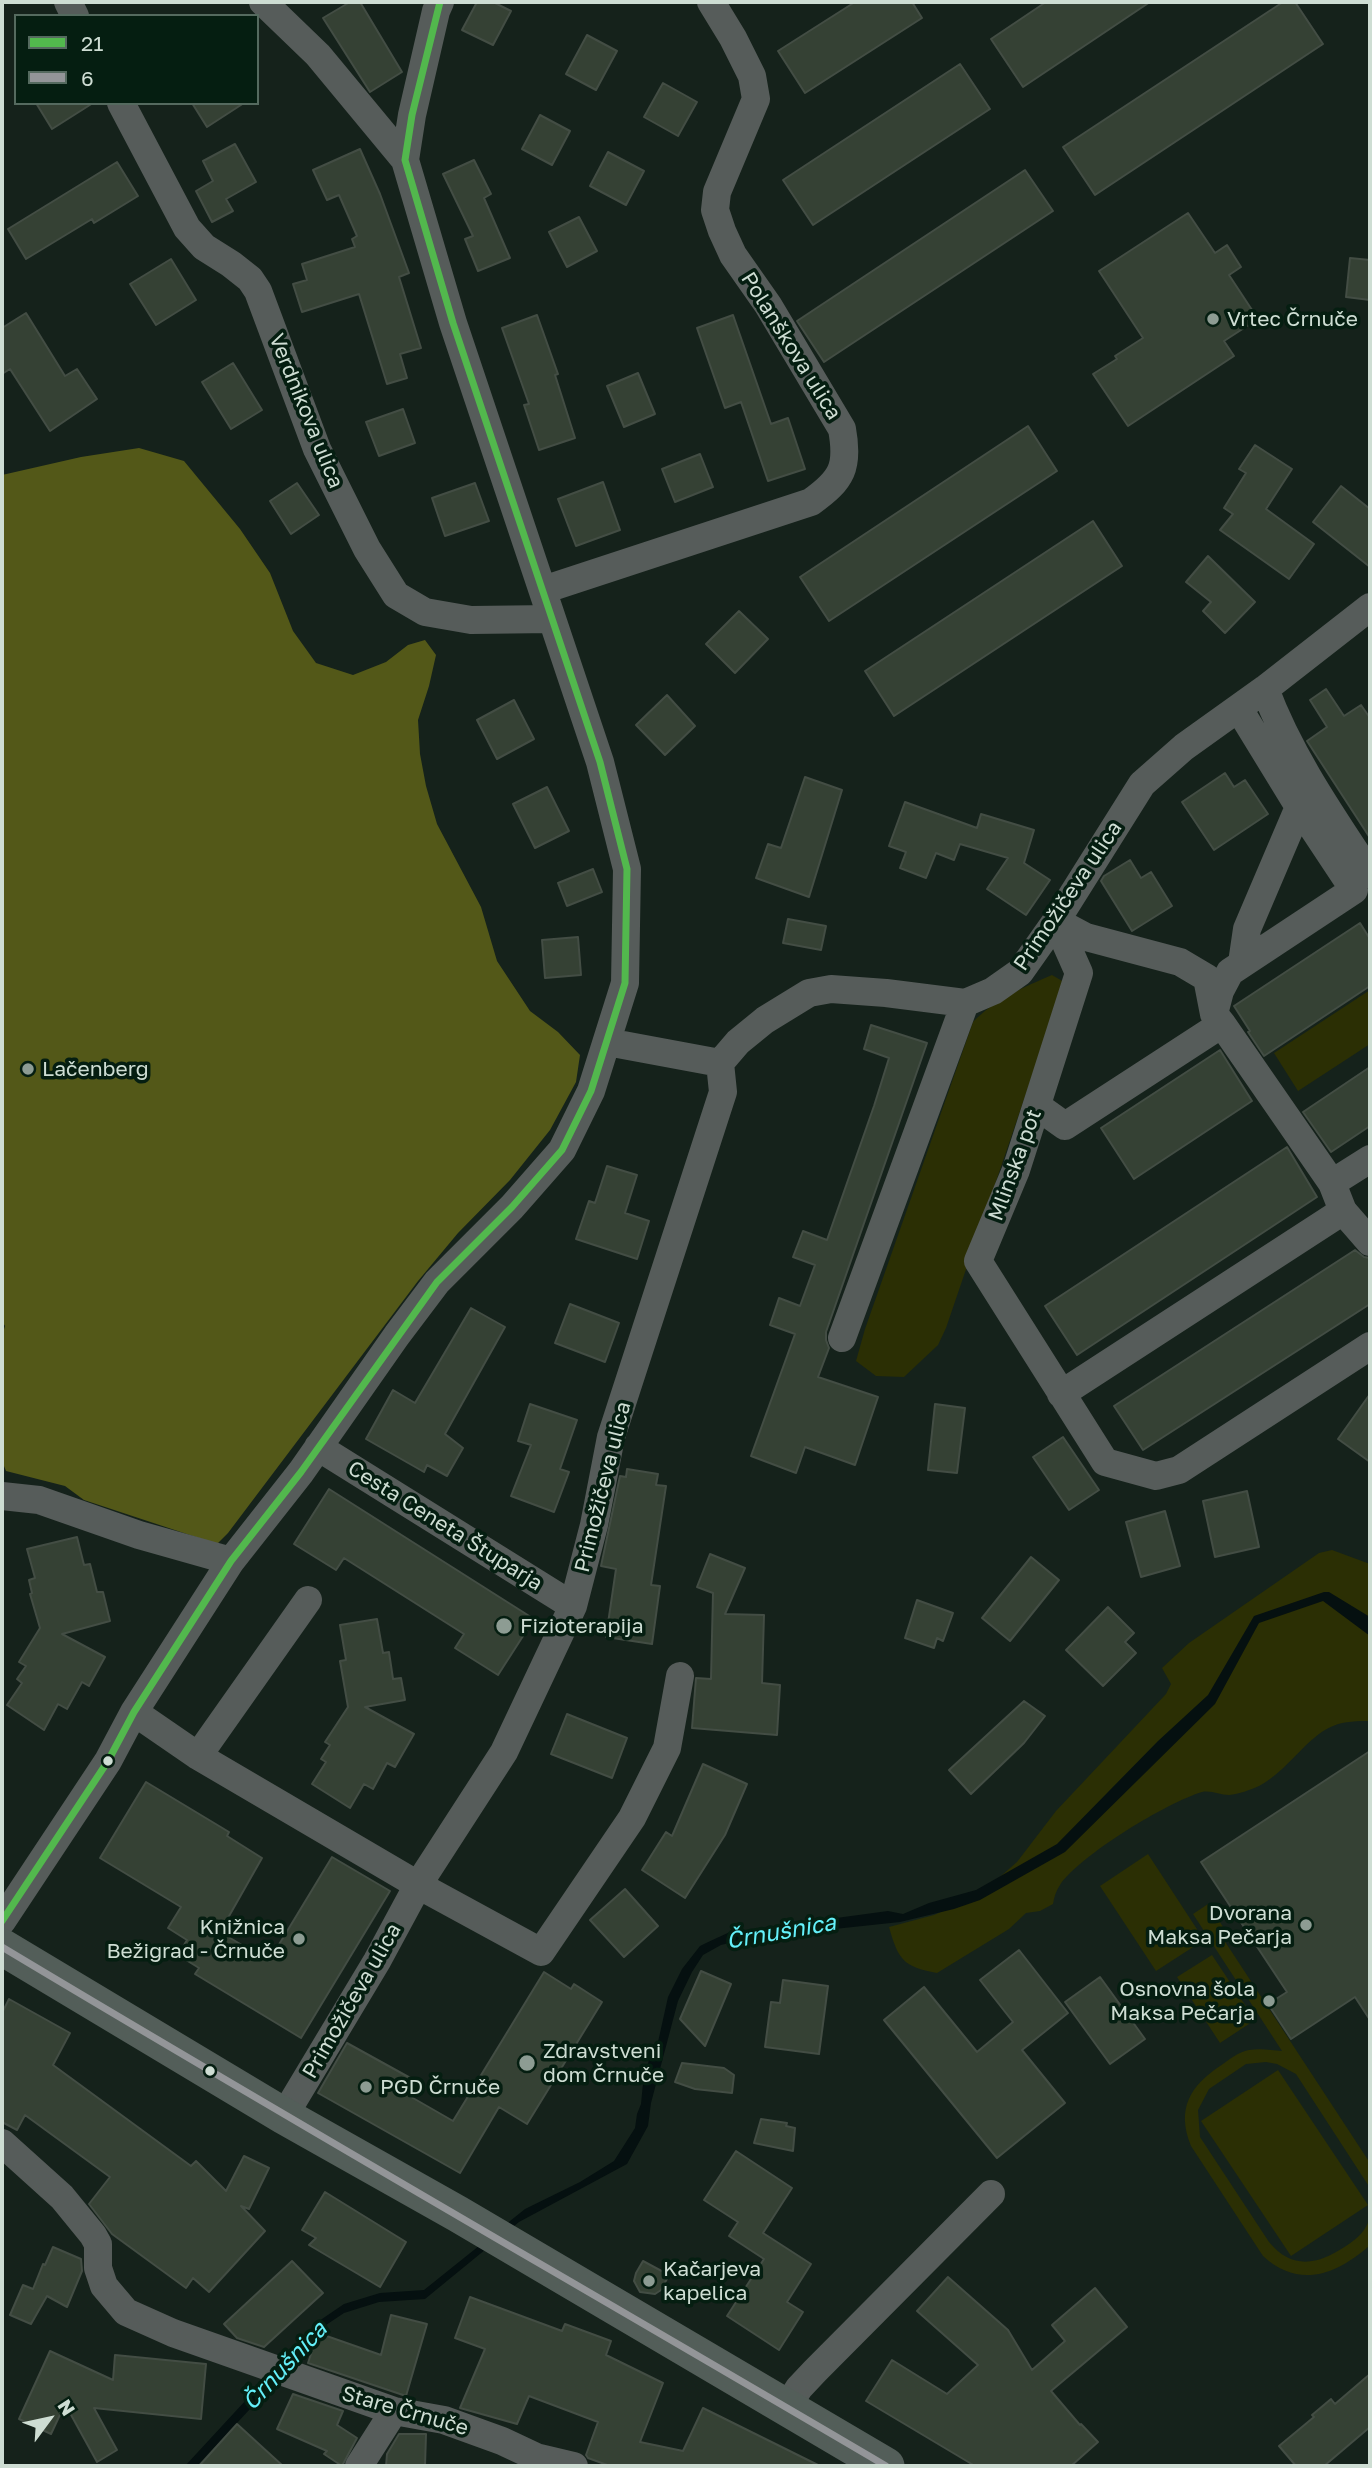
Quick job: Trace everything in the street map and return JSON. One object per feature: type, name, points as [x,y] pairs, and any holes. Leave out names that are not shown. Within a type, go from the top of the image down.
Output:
[{"type":"main road","points":[[2,1947],[284,2116],[458,2214],[886,2466]]},
{"type":"street","points":[[2,1921],[108,1761],[134,1712],[230,1561],[301,1472],[437,1282],[512,1207],[562,1150],[591,1091],[625,983],[627,869],[600,762],[453,323],[405,160],[318,55],[263,2]]},
{"type":"street","points":[[405,160],[412,115],[440,2]]},
{"type":"street","name":"Polanškova ulica","points":[[543,590],[811,502],[832,488],[842,471],[846,449],[842,429],[768,305],[733,255],[715,210],[717,192],[755,99],[752,76],[733,38],[710,2]]},
{"type":"street","name":"Verdnikova ulica","points":[[122,105],[187,228],[204,247],[250,279],[258,291],[317,449],[367,549],[396,595],[425,612],[471,620],[552,619]]},
{"type":"street","name":"Primožičeva ulica","points":[[965,1003],[993,991],[1020,972],[1056,921],[1142,784],[1184,747],[1265,690],[1370,607]]},
{"type":"street","points":[[1265,690],[1279,726],[1365,881]]},
{"type":"street","points":[[1239,709],[1299,807],[1365,881]]},
{"type":"street","points":[[1242,963],[1247,929],[1299,807]]},
{"type":"street","points":[[1218,1019],[1220,991],[1230,972],[1365,881]]},
{"type":"street","points":[[1056,921],[1086,937],[1180,962],[1207,978],[1218,1019],[1332,1183],[1343,1211],[1370,1242]]},
{"type":"street","name":"Mlinska pot","points":[[1056,921],[1079,973],[1016,1170],[978,1261],[1105,1462],[1156,1476],[1179,1469],[1370,1346]]},
{"type":"street","points":[[607,1042],[720,1062],[738,1042],[765,1020],[810,993],[831,989],[965,1003],[842,1338]]},
{"type":"street","points":[[1037,1106],[1065,1126],[1218,1019]]},
{"type":"street","name":"Primožičeva ulica","points":[[284,2116],[377,1961],[418,1885],[504,1752],[573,1606],[592,1536],[611,1437],[723,1092],[720,1062]]},
{"type":"street","points":[[1332,1183],[1370,1159]]},
{"type":"street","points":[[1061,1394],[1343,1211]]},
{"type":"street","name":"Cesta Ceneta Štuparja","points":[[318,1447],[573,1606]]},
{"type":"street","points":[[2,1496],[39,1500],[139,1535],[230,1561]]},
{"type":"street","points":[[198,1756],[308,1600]]},
{"type":"street","points":[[134,1712],[198,1756],[418,1885],[541,1952],[632,1818],[667,1748],[680,1676]]},
{"type":"street","name":"Stare Črnuče","points":[[2,2143],[62,2197],[93,2235],[98,2244],[98,2268],[104,2286],[126,2312],[173,2333],[394,2412],[444,2420],[502,2441],[536,2457],[574,2466]]},
{"type":"street","points":[[787,2407],[799,2388],[815,2371],[991,2194]]},
{"type":"street","points":[[359,2466],[394,2412]]},
{"type":"green space","points":[[139,448],[184,461],[240,529],[270,573],[293,631],[316,663],[353,675],[386,662],[408,645],[425,640],[436,655],[418,720],[420,754],[437,824],[481,907],[497,961],[530,1011],[558,1032],[580,1055],[576,1082],[550,1130],[510,1180],[458,1233],[418,1281],[217,1544],[84,1500],[65,1486],[6,1471],[2,1461],[2,1336],[5,1326],[2,1321],[2,475],[81,457]]},
{"type":"green space","points":[[1052,975],[1064,982],[946,1328],[938,1345],[904,1377],[876,1376],[856,1361],[973,1022],[1020,989]]},
{"type":"green space","points":[[1370,990],[1370,1044],[1298,1091],[1274,1053]]},
{"type":"green space","points":[[1332,1550],[1370,1564],[1370,1721],[1342,1723],[1323,1731],[1279,1772],[1259,1786],[1229,1795],[1202,1792],[1147,1818],[1105,1845],[1070,1873],[1055,1894],[1053,1904],[1040,1911],[1026,1913],[1009,1929],[937,1973],[916,1968],[904,1960],[889,1927],[934,1915],[978,1896],[1017,1862],[1056,1811],[1166,1694],[1171,1684],[1162,1668],[1189,1643],[1319,1553]]},
{"type":"green space","points":[[1148,1854],[1204,1940],[1156,1971],[1100,1886]]},
{"type":"green space","points":[[1208,1904],[1227,1933],[1222,1937],[1370,2163],[1370,2188],[1296,2074],[1277,2064],[1246,2064],[1209,2089],[1198,2110],[1200,2137],[1269,2242],[1287,2257],[1306,2262],[1326,2257],[1361,2234],[1370,2217],[1369,2246],[1330,2271],[1304,2275],[1290,2272],[1263,2256],[1191,2146],[1185,2121],[1186,2110],[1194,2090],[1201,2082],[1237,2054],[1257,2049],[1282,2051],[1193,1914]]},
{"type":"green space","points":[[1212,1955],[1255,2020],[1220,2043],[1177,1977]]},
{"type":"green space","points":[[1278,2070],[1368,2205],[1291,2256],[1201,2121]]},
{"type":"water","name":"Črnušnica","points":[[1329,1592],[1370,1617],[1370,1636],[1323,1601],[1259,1623],[1215,1704],[1065,1852],[980,1900],[954,1909],[900,1922],[750,1938],[721,1945],[703,1955],[678,2001],[651,2103],[648,2126],[627,2164],[519,2222],[425,2299],[379,2302],[344,2313],[320,2329],[302,2353],[197,2466],[185,2466],[319,2321],[344,2304],[380,2293],[424,2290],[525,2209],[580,2182],[614,2161],[635,2128],[643,2083],[652,2048],[658,2042],[668,1997],[682,1969],[700,1946],[732,1931],[749,1932],[888,1911],[903,1914],[929,1903],[976,1890],[1057,1844],[1158,1741],[1208,1695],[1254,1616]]},
{"type":"building","points":[[350,2],[360,2],[402,72],[370,92],[323,18]]},
{"type":"building","points":[[477,2],[493,2],[511,11],[493,45],[462,30]]},
{"type":"building","points":[[855,2],[912,2],[922,18],[805,93],[778,51]]},
{"type":"building","points":[[1046,2],[1150,2],[1023,87],[991,39]]},
{"type":"building","points":[[1283,2],[1295,2],[1323,44],[1095,195],[1063,147]]},
{"type":"building","points":[[587,35],[617,51],[596,90],[566,74]]},
{"type":"building","points":[[960,64],[990,109],[813,225],[783,180]]},
{"type":"building","points":[[663,83],[697,102],[678,136],[644,117]]},
{"type":"building","points":[[37,105],[90,105],[52,129]]},
{"type":"building","points":[[193,105],[241,105],[207,127]]},
{"type":"building","points":[[540,115],[570,131],[552,165],[522,149]]},
{"type":"building","points":[[235,144],[256,182],[226,199],[233,211],[212,222],[196,191],[213,181],[203,161]]},
{"type":"building","points":[[360,149],[409,273],[399,277],[421,348],[400,354],[407,378],[387,384],[359,294],[302,312],[293,284],[307,280],[302,264],[355,247],[352,239],[357,236],[339,195],[327,200],[313,170]]},
{"type":"building","points":[[608,152],[644,171],[626,205],[590,186]]},
{"type":"building","points":[[474,160],[491,194],[484,198],[510,258],[478,271],[465,239],[473,236],[443,174]]},
{"type":"building","points":[[117,162],[138,196],[94,223],[92,219],[26,259],[8,229]]},
{"type":"building","points":[[1025,170],[1053,211],[824,362],[797,321]]},
{"type":"building","name":"Vrtec Črnuče","points":[[1188,213],[1215,253],[1227,245],[1241,267],[1229,275],[1258,319],[1224,341],[1234,356],[1128,426],[1093,374],[1143,338],[1099,271]]},
{"type":"building","points":[[579,217],[597,251],[567,267],[549,232]]},
{"type":"building","points":[[1350,258],[1370,260],[1370,300],[1346,297]]},
{"type":"building","points":[[171,259],[196,300],[156,325],[130,284]]},
{"type":"building","points":[[26,313],[65,376],[77,369],[97,399],[50,431],[10,369],[2,374],[2,328]]},
{"type":"building","points":[[537,315],[558,374],[555,375],[575,438],[539,450],[524,405],[529,404],[502,328]]},
{"type":"building","points":[[733,315],[771,424],[788,418],[805,469],[768,481],[741,402],[725,408],[697,328]]},
{"type":"building","points":[[233,363],[262,410],[231,429],[202,382]]},
{"type":"building","points":[[638,373],[655,414],[624,427],[607,386]]},
{"type":"building","points":[[403,409],[415,443],[379,456],[366,422]]},
{"type":"building","points":[[1028,426],[1057,471],[829,621],[800,577]]},
{"type":"building","points":[[1255,445],[1292,469],[1266,509],[1314,544],[1289,579],[1220,530],[1233,514],[1224,508],[1246,473],[1239,469]]},
{"type":"building","points":[[700,454],[713,487],[675,502],[662,469]]},
{"type":"building","points":[[603,482],[620,530],[576,546],[558,499]]},
{"type":"building","points":[[297,483],[319,515],[291,534],[270,501]]},
{"type":"building","points":[[475,483],[489,521],[445,536],[432,498]]},
{"type":"building","points":[[1341,486],[1370,509],[1370,567],[1313,522]]},
{"type":"building","points":[[1093,521],[1122,566],[894,716],[865,671]]},
{"type":"building","points":[[1208,556],[1255,602],[1225,633],[1203,611],[1211,602],[1186,582]]},
{"type":"building","points":[[739,611],[768,639],[735,673],[706,644]]},
{"type":"building","points":[[1326,689],[1344,716],[1361,705],[1370,718],[1370,838],[1307,741],[1327,727],[1310,700]]},
{"type":"building","points":[[667,695],[695,726],[665,755],[636,725]]},
{"type":"building","points":[[514,700],[534,739],[497,759],[477,720]]},
{"type":"building","points":[[1225,773],[1234,787],[1245,780],[1268,814],[1214,850],[1182,802]]},
{"type":"building","points":[[805,777],[842,790],[809,897],[756,878],[768,844],[781,848]]},
{"type":"building","points":[[547,787],[569,831],[535,848],[513,804]]},
{"type":"building","points":[[905,802],[977,828],[981,814],[1034,830],[1024,863],[1050,880],[1026,915],[987,889],[1008,858],[960,844],[954,860],[936,853],[926,878],[900,868],[906,852],[889,846]]},
{"type":"building","points":[[1130,860],[1141,878],[1151,872],[1172,906],[1132,931],[1101,881],[1104,876]]},
{"type":"building","points":[[593,869],[602,892],[567,906],[558,883]]},
{"type":"building","points":[[788,919],[826,926],[821,950],[783,943]]},
{"type":"building","points":[[1360,923],[1370,939],[1370,986],[1264,1056],[1234,1006]]},
{"type":"building","points":[[578,937],[581,975],[545,978],[542,940]]},
{"type":"building","points":[[871,1025],[927,1043],[826,1332],[829,1348],[818,1377],[878,1397],[855,1465],[805,1447],[796,1473],[751,1456],[795,1334],[770,1325],[779,1298],[800,1306],[815,1265],[793,1257],[803,1231],[827,1240],[874,1106],[889,1058],[864,1049]]},
{"type":"building","points":[[1220,1050],[1252,1101],[1134,1179],[1101,1128]]},
{"type":"building","points":[[1370,1067],[1370,1126],[1331,1152],[1303,1112]]},
{"type":"building","points":[[1287,1147],[1317,1197],[1077,1355],[1045,1306]]},
{"type":"building","points":[[607,1166],[637,1175],[625,1213],[649,1221],[637,1259],[576,1239],[589,1201],[595,1203]]},
{"type":"building","points":[[1355,1250],[1370,1258],[1370,1304],[1143,1450],[1114,1406]]},
{"type":"building","points":[[570,1304],[619,1323],[605,1362],[555,1343]]},
{"type":"building","points":[[471,1308],[505,1327],[445,1434],[463,1448],[447,1476],[427,1465],[424,1472],[366,1439],[393,1390],[415,1403]]},
{"type":"building","points":[[1370,1394],[1370,1462],[1338,1439]]},
{"type":"building","points":[[530,1404],[577,1420],[560,1469],[569,1472],[554,1512],[511,1496],[531,1445],[518,1441]]},
{"type":"building","points":[[935,1404],[965,1408],[957,1473],[928,1470]]},
{"type":"building","points":[[1063,1437],[1099,1490],[1069,1510],[1033,1457]]},
{"type":"building","points":[[627,1469],[658,1474],[656,1485],[666,1486],[651,1585],[660,1586],[652,1644],[606,1637],[616,1569],[601,1566],[620,1476],[626,1477]]},
{"type":"building","points":[[329,1489],[534,1619],[498,1675],[455,1648],[464,1634],[344,1558],[336,1570],[294,1544]]},
{"type":"building","points":[[1247,1491],[1259,1547],[1215,1557],[1203,1501]]},
{"type":"building","points":[[1165,1511],[1180,1566],[1141,1577],[1126,1522]]},
{"type":"building","points":[[77,1537],[84,1565],[90,1564],[97,1592],[103,1592],[110,1621],[62,1634],[105,1657],[89,1686],[82,1682],[67,1709],[58,1704],[44,1730],[7,1705],[22,1683],[17,1679],[26,1666],[19,1662],[40,1628],[30,1594],[29,1580],[35,1578],[27,1549]]},
{"type":"building","points":[[710,1554],[745,1568],[725,1614],[764,1615],[762,1683],[780,1685],[777,1735],[692,1728],[696,1678],[711,1679],[713,1593],[697,1587]]},
{"type":"building","points":[[1031,1557],[1059,1580],[1010,1641],[982,1618]]},
{"type":"building","points":[[917,1600],[953,1613],[943,1641],[937,1638],[934,1648],[905,1638]]},
{"type":"building","points":[[1108,1607],[1134,1633],[1125,1642],[1136,1653],[1103,1686],[1066,1650]]},
{"type":"building","points":[[377,1619],[383,1653],[389,1652],[393,1679],[401,1678],[405,1700],[365,1707],[414,1734],[395,1767],[387,1763],[373,1789],[364,1784],[350,1808],[312,1784],[326,1762],[321,1759],[330,1745],[325,1742],[348,1707],[340,1661],[346,1660],[340,1625]]},
{"type":"building","points":[[1024,1701],[1045,1716],[1024,1743],[971,1794],[949,1770]]},
{"type":"building","points":[[567,1714],[627,1738],[612,1778],[551,1754]]},
{"type":"building","name":"Dvorana Maksa Pečarja","points":[[1370,1751],[1370,2020],[1355,1997],[1291,2039],[1268,2004],[1287,1992],[1201,1862]]},
{"type":"building","points":[[703,1764],[747,1784],[725,1835],[685,1898],[642,1870],[666,1832],[672,1836]]},
{"type":"building","points":[[146,1782],[229,1832],[227,1836],[262,1858],[220,1932],[269,1961],[332,1857],[390,1891],[301,2038],[195,1974],[199,1968],[178,1955],[187,1940],[168,1928],[181,1907],[100,1858]]},
{"type":"building","points":[[625,1889],[658,1926],[624,1957],[590,1920]]},
{"type":"building","points":[[1019,1950],[1068,2013],[1022,2050],[1065,2103],[997,2158],[884,2020],[924,1987],[977,2052],[1013,2022],[980,1980]]},
{"type":"building","points":[[701,1971],[731,1984],[705,2046],[680,2019]]},
{"type":"building","points":[[544,1972],[571,1989],[574,1984],[602,2002],[527,2124],[499,2107],[460,2173],[318,2093],[347,2043],[414,2080],[406,2094],[453,2121]]},
{"type":"building","points":[[1100,1977],[1145,2039],[1110,2064],[1065,2002]]},
{"type":"building","points":[[783,1980],[828,1986],[819,2054],[765,2047],[771,2002],[780,2003]]},
{"type":"building","points":[[9,1999],[70,2033],[53,2065],[191,2166],[196,2161],[226,2191],[244,2156],[269,2168],[249,2209],[241,2206],[265,2231],[209,2292],[193,2278],[186,2288],[112,2234],[89,2204],[110,2177],[25,2115],[17,2130],[2,2122],[2,2013]]},
{"type":"building","points":[[682,2063],[724,2068],[734,2075],[732,2093],[695,2089],[675,2082]]},
{"type":"building","points":[[761,2119],[787,2123],[786,2126],[795,2128],[793,2151],[754,2143]]},
{"type":"building","points":[[736,2151],[792,2188],[763,2233],[811,2264],[787,2302],[803,2312],[779,2350],[727,2316],[764,2259],[729,2236],[738,2222],[704,2200]]},
{"type":"building","points":[[325,2192],[406,2242],[380,2287],[309,2245],[316,2238],[302,2230]]},
{"type":"building","points":[[53,2247],[81,2259],[82,2271],[67,2307],[47,2296],[31,2324],[10,2315],[23,2285],[33,2289]]},
{"type":"building","points":[[292,2261],[323,2293],[264,2347],[237,2338],[224,2324]]},
{"type":"building","points":[[643,2261],[669,2275],[661,2290],[655,2294],[640,2292],[634,2281]]},
{"type":"building","points":[[948,2277],[1008,2330],[1032,2370],[1065,2341],[1052,2325],[1095,2288],[1127,2327],[1051,2391],[1098,2442],[1071,2466],[975,2466],[866,2401],[892,2360],[947,2394],[978,2365],[917,2311]]},
{"type":"building","points":[[470,2297],[562,2331],[565,2324],[611,2341],[606,2355],[663,2383],[640,2442],[683,2451],[703,2408],[820,2466],[610,2466],[586,2455],[598,2422],[529,2396],[517,2424],[460,2408],[485,2349],[455,2338]]},
{"type":"building","points":[[391,2315],[427,2324],[406,2396],[308,2363],[318,2333],[381,2355]]},
{"type":"building","points":[[50,2351],[113,2380],[115,2355],[206,2364],[201,2419],[94,2408],[117,2450],[97,2462],[65,2404],[51,2434],[19,2419]]},
{"type":"building","points":[[1370,2374],[1370,2427],[1324,2466],[1296,2466],[1279,2446],[1331,2399],[1335,2404]]},
{"type":"building","points":[[293,2394],[343,2411],[337,2425],[357,2438],[342,2466],[324,2454],[327,2451],[277,2429]]},
{"type":"building","points":[[237,2424],[283,2466],[199,2466]]},
{"type":"building","points":[[399,2434],[426,2434],[425,2466],[386,2466],[387,2454]]},
{"type":"transit line","name":"21","points":[[2,1921],[108,1761],[134,1712],[231,1561],[301,1472],[437,1282],[512,1207],[562,1150],[591,1091],[625,983],[627,869],[600,762],[453,323],[405,160],[412,115],[440,2]]},
{"type":"transit line","name":"6","points":[[2,1947],[886,2466]]},
{"type":"place","name":"Vrtec Črnuče","points":[[1213,319]]},
{"type":"place","name":"Lačenberg","points":[[28,1069]]},
{"type":"place","name":"Fizioterapija","points":[[504,1626]]},
{"type":"place","name":"Dvorana Maksa Pečarja","points":[[1306,1925]]},
{"type":"place","name":"Knižnica Bežigrad - Črnuče","points":[[299,1939]]},
{"type":"place","name":"Osnovna šola Maksa Pečarja","points":[[1269,2001]]},
{"type":"place","name":"Zdravstveni dom Črnuče","points":[[527,2063]]},
{"type":"place","name":"PGD Črnuče","points":[[366,2087]]},
{"type":"place","name":"Kačarjeva kapelica","points":[[649,2281]]}]
